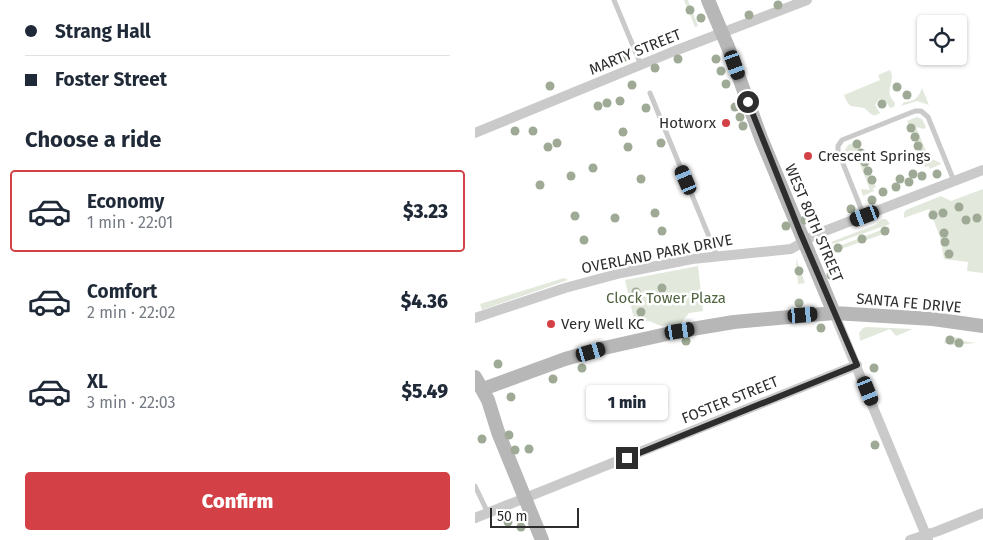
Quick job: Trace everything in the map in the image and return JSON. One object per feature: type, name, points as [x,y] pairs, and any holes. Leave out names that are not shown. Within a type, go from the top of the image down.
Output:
[{"type":"main road","name":"WEST 80TH STREET","points":[[708,0],[761,138],[835,313]]},
{"type":"main road","name":"SANTA FE DRIVE","points":[[483,389],[565,359],[651,337],[734,322],[835,313],[933,319],[983,326]]},
{"type":"main road","points":[[475,377],[483,389],[542,540]]},
{"type":"street","name":"MARTY STREET","points":[[475,133],[807,0]]},
{"type":"street","name":"OVERLAND PARK DRIVE","points":[[475,318],[565,288],[612,276],[693,259],[787,250],[817,234],[983,170]]},
{"type":"street","name":"WEST 80TH STREET","points":[[835,313],[927,537]]},
{"type":"street","name":"FOSTER STREET","points":[[475,518],[857,365]]},
{"type":"street","points":[[910,540],[927,537],[983,513]]},
{"type":"lane","points":[[614,0],[641,65]]},
{"type":"lane","points":[[650,93],[717,256]]},
{"type":"lane","points":[[865,216],[838,151],[839,144],[842,140],[915,111],[921,111],[928,117],[954,181]]},
{"type":"lane","points":[[475,486],[488,513]]},
{"type":"green space","points":[[684,0],[688,0],[698,26],[695,27]]},
{"type":"green space","points":[[890,70],[892,79],[890,94],[895,103],[894,107],[890,108],[885,100],[879,99],[875,105],[880,113],[875,115],[864,108],[851,106],[848,103],[844,95],[880,80],[878,75]]},
{"type":"green space","points":[[922,88],[929,105],[917,101],[901,106],[904,102],[916,98]]},
{"type":"green space","points":[[917,117],[922,119],[926,127],[924,129],[916,127],[929,158],[941,164],[930,169],[929,166],[925,167],[907,121]]},
{"type":"green space","points":[[858,141],[876,187],[873,188],[874,191],[863,196],[861,189],[870,190],[858,159],[847,154],[845,150],[848,145]]},
{"type":"green space","points":[[983,189],[983,273],[967,271],[968,262],[944,259],[940,237],[929,209],[904,218],[906,210],[941,196],[951,201]]},
{"type":"green space","points":[[882,219],[886,219],[890,224],[833,244],[831,242],[875,225]]},
{"type":"green space","points":[[889,227],[889,232],[827,254],[826,251]]},
{"type":"green space","points":[[796,258],[805,283],[798,284]]},
{"type":"green space","name":"Clock Tower Plaza","points":[[698,266],[703,311],[689,313],[681,323],[661,326],[649,321],[635,324],[625,280]]},
{"type":"green space","points":[[564,278],[568,280],[482,310],[480,304]]},
{"type":"green space","points":[[863,328],[913,329],[896,336],[890,329],[860,341],[859,333]]},
{"type":"green space","points":[[947,336],[976,343],[951,345],[944,343]]},
{"type":"place","name":"Hotworx","points":[[726,123]]},
{"type":"place","name":"Crescent Springs","points":[[808,156]]},
{"type":"place","name":"Very Well KC","points":[[551,324]]},
{"type":"route","points":[[627,458],[857,365],[761,138],[748,102]]}]
